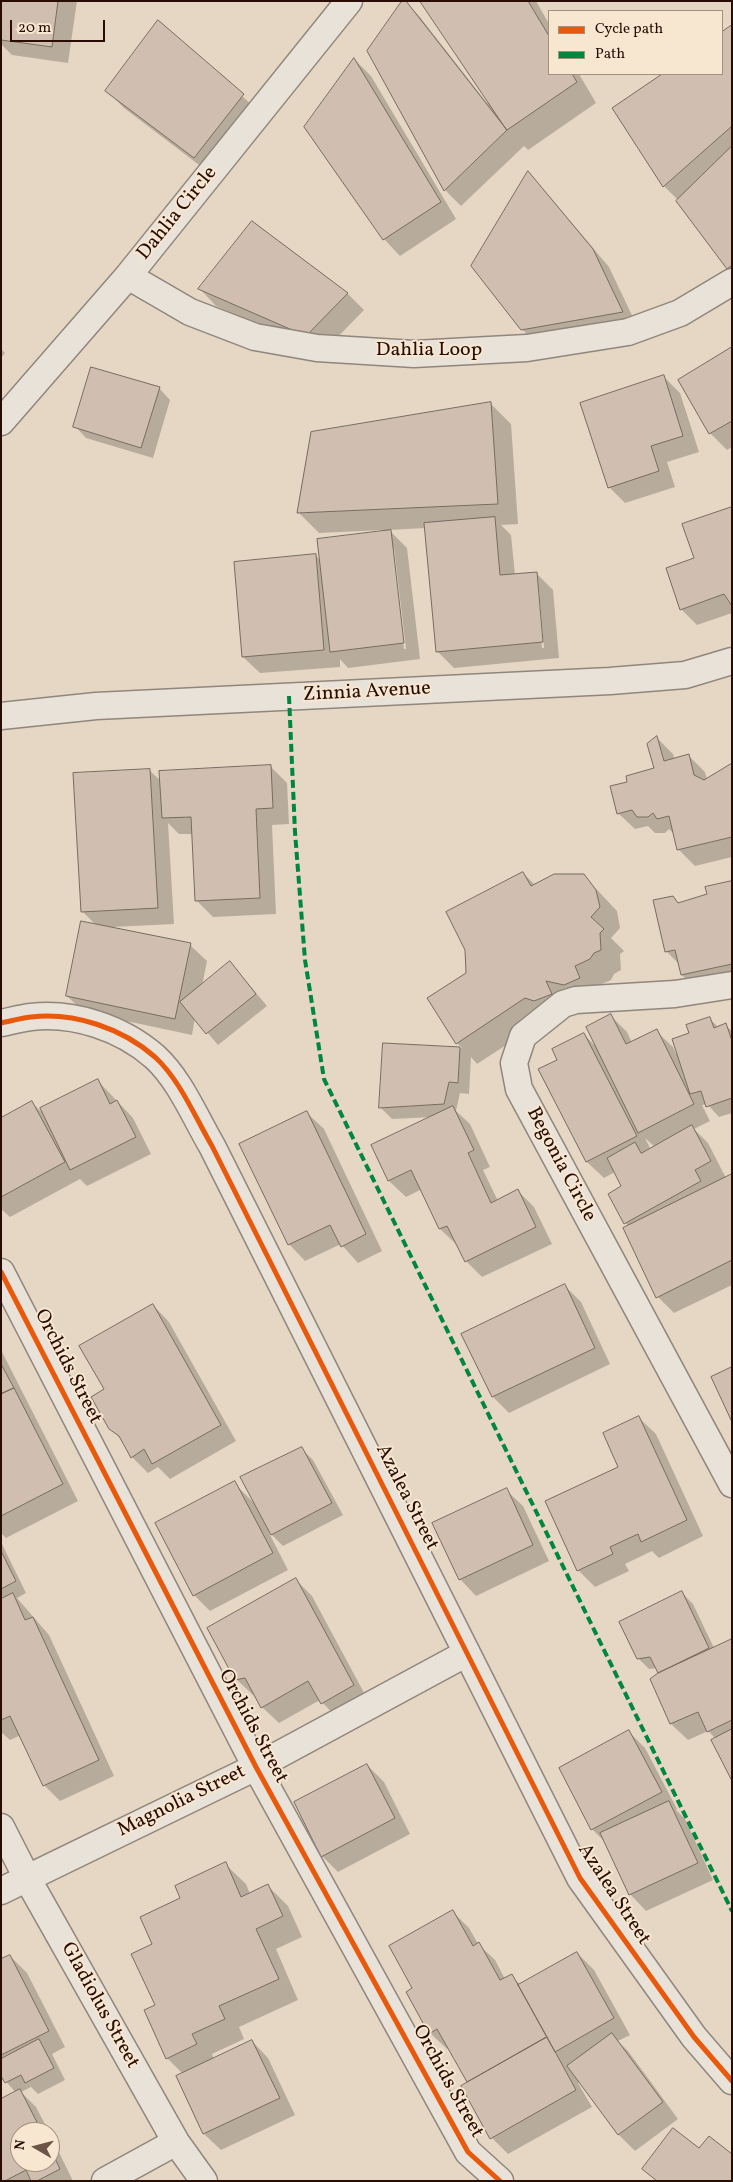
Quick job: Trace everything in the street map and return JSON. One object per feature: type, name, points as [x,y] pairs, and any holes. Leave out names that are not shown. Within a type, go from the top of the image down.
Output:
[{"type":"street","name":"Dahlia Circle","points":[[1,422],[128,276],[349,1]]},
{"type":"street","name":"Dahlia Loop","points":[[128,276],[190,312],[255,337],[317,348],[414,354],[527,348],[628,332],[680,313],[732,282]]},
{"type":"street","name":"Zinnia Avenue","points":[[1,716],[96,706],[610,680],[685,674],[732,661]]},
{"type":"street","name":"Begonia Circle","points":[[732,985],[675,994],[576,1000],[563,1004],[523,1036],[514,1063],[519,1089],[732,1484]]},
{"type":"street","name":"Azalea Street","points":[[1,1023],[31,1016],[67,1017],[102,1026],[131,1041],[155,1057],[176,1082],[225,1173],[580,1878],[694,2037],[732,2081]]},
{"type":"street","name":"Orchids Street","points":[[1,1272],[256,1767],[468,2152],[500,2181]]},
{"type":"street","name":"Magnolia Street","points":[[1,1891],[256,1767],[467,1653]]},
{"type":"street","name":"Gladiolus Street","points":[[1,1827],[27,1878],[176,2142],[204,2181]]},
{"type":"street","points":[[105,2181],[176,2142]]},
{"type":"building","points":[[1,1],[58,1],[52,47],[1,40]]},
{"type":"building","points":[[402,1],[406,1],[507,130],[444,191],[367,51]]},
{"type":"building","points":[[420,1],[528,1],[548,34],[548,75],[573,75],[577,82],[507,130]]},
{"type":"building","points":[[158,20],[244,94],[194,158],[105,91]]},
{"type":"building","points":[[732,25],[732,126],[663,187],[612,108],[661,75],[723,75],[723,31]]},
{"type":"building","points":[[354,58],[441,202],[383,240],[304,127]]},
{"type":"building","points":[[732,146],[732,265],[727,269],[676,201]]},
{"type":"building","points":[[528,171],[593,249],[623,312],[521,330],[471,266]]},
{"type":"building","points":[[252,221],[348,293],[306,336],[198,289]]},
{"type":"building","points":[[732,347],[732,421],[709,434],[678,380]]},
{"type":"building","points":[[91,367],[160,387],[141,448],[73,427]]},
{"type":"building","points":[[664,375],[683,436],[651,446],[659,471],[608,488],[580,403]]},
{"type":"building","points":[[491,402],[498,504],[297,513],[311,432]]},
{"type":"building","points":[[732,507],[732,606],[724,594],[680,610],[666,568],[694,558],[682,524]]},
{"type":"building","points":[[495,517],[500,575],[537,572],[543,642],[436,652],[424,523]]},
{"type":"building","points":[[391,530],[404,643],[330,652],[317,539]]},
{"type":"building","points":[[316,554],[324,650],[242,657],[234,562]]},
{"type":"building","points":[[657,736],[664,761],[689,754],[694,775],[704,780],[732,763],[732,837],[677,850],[669,816],[657,819],[653,813],[648,817],[637,817],[632,810],[617,814],[610,786],[627,782],[626,776],[654,768],[647,744]]},
{"type":"building","points":[[271,765],[273,808],[256,809],[260,898],[195,901],[191,817],[162,818],[159,771]]},
{"type":"building","points":[[150,769],[158,908],[81,912],[73,773]]},
{"type":"building","points":[[523,872],[531,886],[554,874],[584,874],[596,890],[600,907],[591,917],[604,929],[600,933],[601,950],[594,953],[590,959],[575,966],[580,978],[564,985],[546,981],[552,994],[534,1001],[525,998],[456,1044],[427,998],[466,973],[465,950],[446,912]]},
{"type":"building","points":[[732,881],[732,964],[681,975],[675,950],[665,952],[653,900],[673,896],[678,903],[707,894],[705,887]]},
{"type":"building","points":[[81,921],[191,943],[175,1019],[66,996]]},
{"type":"building","points":[[230,961],[256,994],[206,1034],[180,1002]]},
{"type":"building","points":[[611,1014],[626,1044],[657,1029],[694,1104],[638,1133],[586,1027]]},
{"type":"building","points":[[710,1017],[714,1028],[726,1023],[732,1041],[732,1098],[706,1107],[701,1091],[690,1094],[672,1039],[689,1033],[686,1025]]},
{"type":"building","points":[[584,1033],[637,1136],[586,1162],[538,1069],[557,1060],[552,1049]]},
{"type":"building","points":[[383,1043],[460,1047],[458,1083],[449,1082],[444,1104],[379,1108]]},
{"type":"building","points":[[98,1079],[110,1104],[117,1100],[136,1137],[70,1170],[40,1108]]},
{"type":"building","points":[[32,1101],[65,1162],[1,1197],[1,1118]]},
{"type":"building","points":[[453,1106],[474,1150],[468,1153],[491,1203],[518,1189],[536,1227],[465,1262],[447,1226],[439,1229],[411,1170],[388,1181],[371,1145]]},
{"type":"building","points":[[307,1111],[366,1234],[341,1247],[330,1225],[288,1245],[239,1144]]},
{"type":"building","points":[[692,1125],[711,1161],[695,1170],[701,1181],[624,1224],[608,1194],[621,1186],[607,1158],[635,1142],[641,1153]]},
{"type":"building","points":[[732,1174],[732,1260],[656,1298],[623,1228]]},
{"type":"building","points":[[565,1284],[595,1348],[492,1397],[461,1334]]},
{"type":"building","points":[[153,1304],[221,1425],[152,1464],[144,1449],[131,1458],[119,1436],[109,1429],[91,1397],[104,1389],[79,1346]]},
{"type":"building","points":[[1,1364],[14,1388],[1,1394]]},
{"type":"building","points":[[732,1367],[732,1422],[711,1377]]},
{"type":"building","points":[[14,1388],[63,1484],[1,1516],[1,1394]]},
{"type":"building","points":[[639,1416],[687,1520],[641,1542],[638,1534],[610,1547],[613,1554],[577,1571],[545,1501],[618,1467],[603,1433]]},
{"type":"building","points":[[302,1447],[332,1503],[271,1535],[240,1477]]},
{"type":"building","points":[[235,1481],[273,1553],[193,1596],[155,1523]]},
{"type":"building","points":[[507,1488],[533,1545],[459,1580],[432,1523]]},
{"type":"building","points":[[1,1551],[16,1581],[1,1589]]},
{"type":"building","points":[[296,1578],[354,1685],[321,1704],[308,1681],[261,1708],[245,1678],[235,1680],[207,1628]]},
{"type":"building","points":[[682,1591],[709,1648],[658,1673],[650,1657],[637,1659],[619,1622]]},
{"type":"building","points":[[13,1593],[25,1620],[33,1617],[99,1760],[43,1786],[10,1716],[1,1720],[1,1599]]},
{"type":"building","points":[[732,1639],[732,1720],[707,1732],[698,1712],[670,1724],[650,1679],[658,1673]]},
{"type":"building","points":[[732,1729],[732,1781],[711,1740]]},
{"type":"building","points":[[629,1730],[662,1792],[591,1830],[559,1768]]},
{"type":"building","points":[[367,1764],[395,1818],[321,1857],[294,1802]]},
{"type":"building","points":[[669,1801],[698,1863],[629,1895],[600,1833]]},
{"type":"building","points":[[226,1862],[241,1897],[268,1884],[283,1916],[256,1929],[279,1979],[219,2006],[225,2019],[192,2034],[197,2044],[166,2059],[144,2010],[155,2005],[131,1954],[152,1944],[140,1917],[180,1898],[175,1886]]},
{"type":"building","points":[[453,1910],[473,1946],[479,1942],[500,1980],[512,1974],[547,2037],[467,2082],[437,2029],[429,2034],[406,1992],[412,1988],[389,1946]]},
{"type":"building","points":[[577,1952],[614,2018],[555,2052],[518,1985]]},
{"type":"building","points":[[10,1955],[49,2031],[1,2055],[1,1959]]},
{"type":"building","points":[[612,2033],[663,2102],[618,2135],[567,2066]]},
{"type":"building","points":[[547,2037],[576,2090],[490,2139],[461,2086]]},
{"type":"building","points":[[39,2039],[54,2068],[25,2083],[21,2075],[5,2083],[1,2076],[1,2059]]},
{"type":"building","points":[[252,2040],[280,2098],[203,2134],[176,2076]]},
{"type":"building","points":[[20,2089],[37,2122],[10,2122],[10,2172],[22,2172],[5,2181],[1,2181],[1,2099]]},
{"type":"building","points":[[673,2128],[699,2148],[709,2136],[732,2154],[732,2181],[657,2181],[642,2169]]},
{"type":"building","points":[[27,2172],[54,2172],[37,2181],[31,2181]]},
{"type":"marked path","points":[[289,696],[295,832],[305,960],[324,1079],[732,1911]]},
{"type":"cycle path","points":[[1,1023],[27,1017],[47,1016],[64,1017],[97,1024],[113,1030],[142,1047],[155,1057],[172,1077],[212,1146],[580,1878],[694,2037],[732,2081]]},
{"type":"cycle path","points":[[1,1272],[256,1767],[468,2152],[500,2181]]}]
